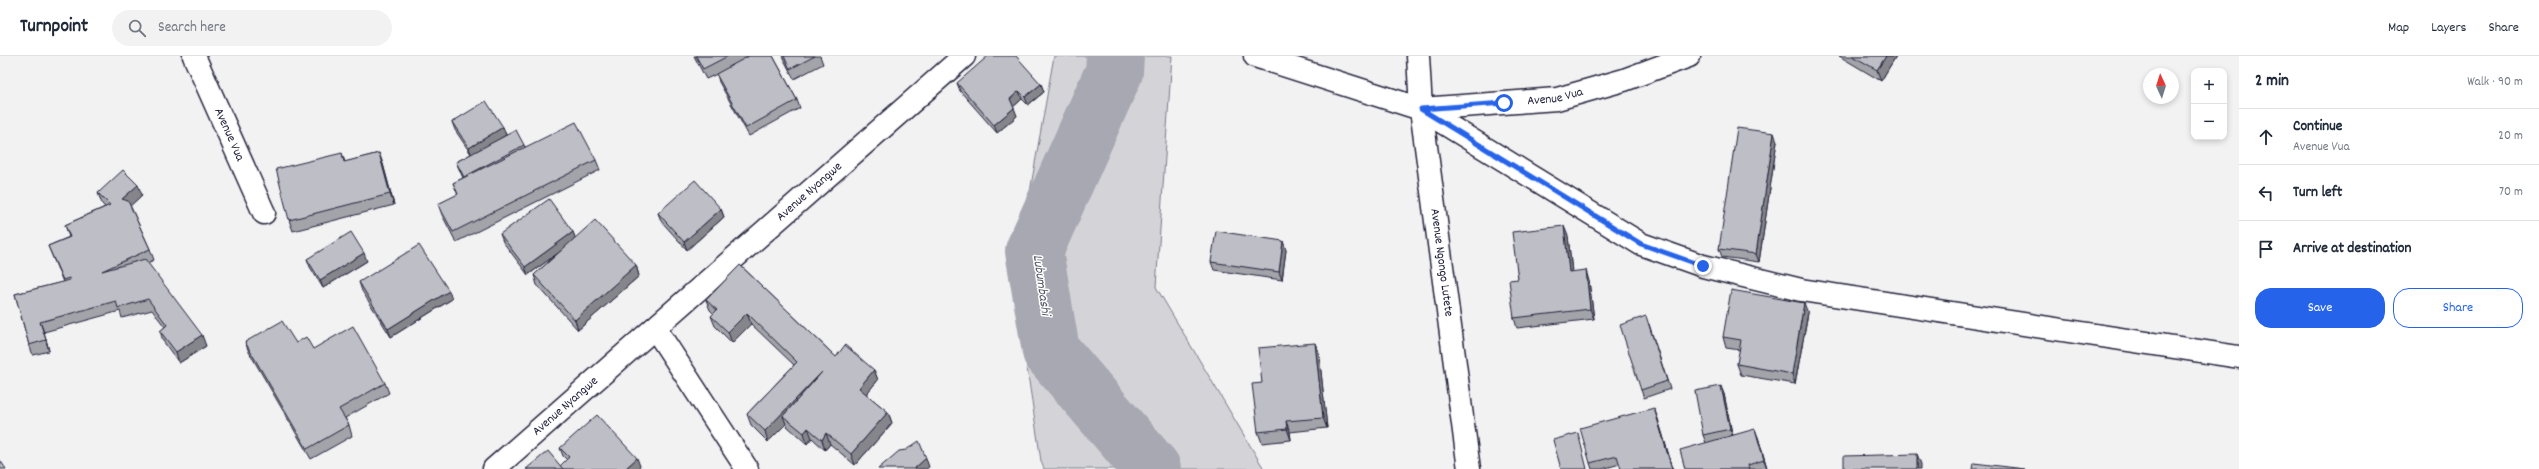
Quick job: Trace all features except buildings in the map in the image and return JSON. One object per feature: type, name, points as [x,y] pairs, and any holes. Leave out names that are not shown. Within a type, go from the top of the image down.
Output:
[{"type":"street","name":"Avenue Vua","points":[[194,56],[264,213]]},
{"type":"street","name":"Avenue Nyangwe","points":[[494,469],[964,56]]},
{"type":"street","name":"Avenue Vua","points":[[1255,56],[1421,109],[1557,99],[1624,80],[1689,56]]},
{"type":"street","name":"Avenue Ngongo Lutete","points":[[1418,56],[1421,109],[1469,469]]},
{"type":"street","points":[[1421,109],[1641,244],[1703,266],[1800,290],[2239,357]]},
{"type":"street","points":[[655,328],[747,469]]},
{"type":"shaded area","points":[[1054,56],[1172,56],[1156,287],[1264,469],[1044,469],[1041,461],[1014,282]]},
{"type":"waterway","name":"Lubumbashi","points":[[1115,56],[1114,72],[1034,251],[1051,351],[1152,469]]},
{"type":"route","points":[[1504,103],[1421,109],[1641,244],[1703,266]]}]
